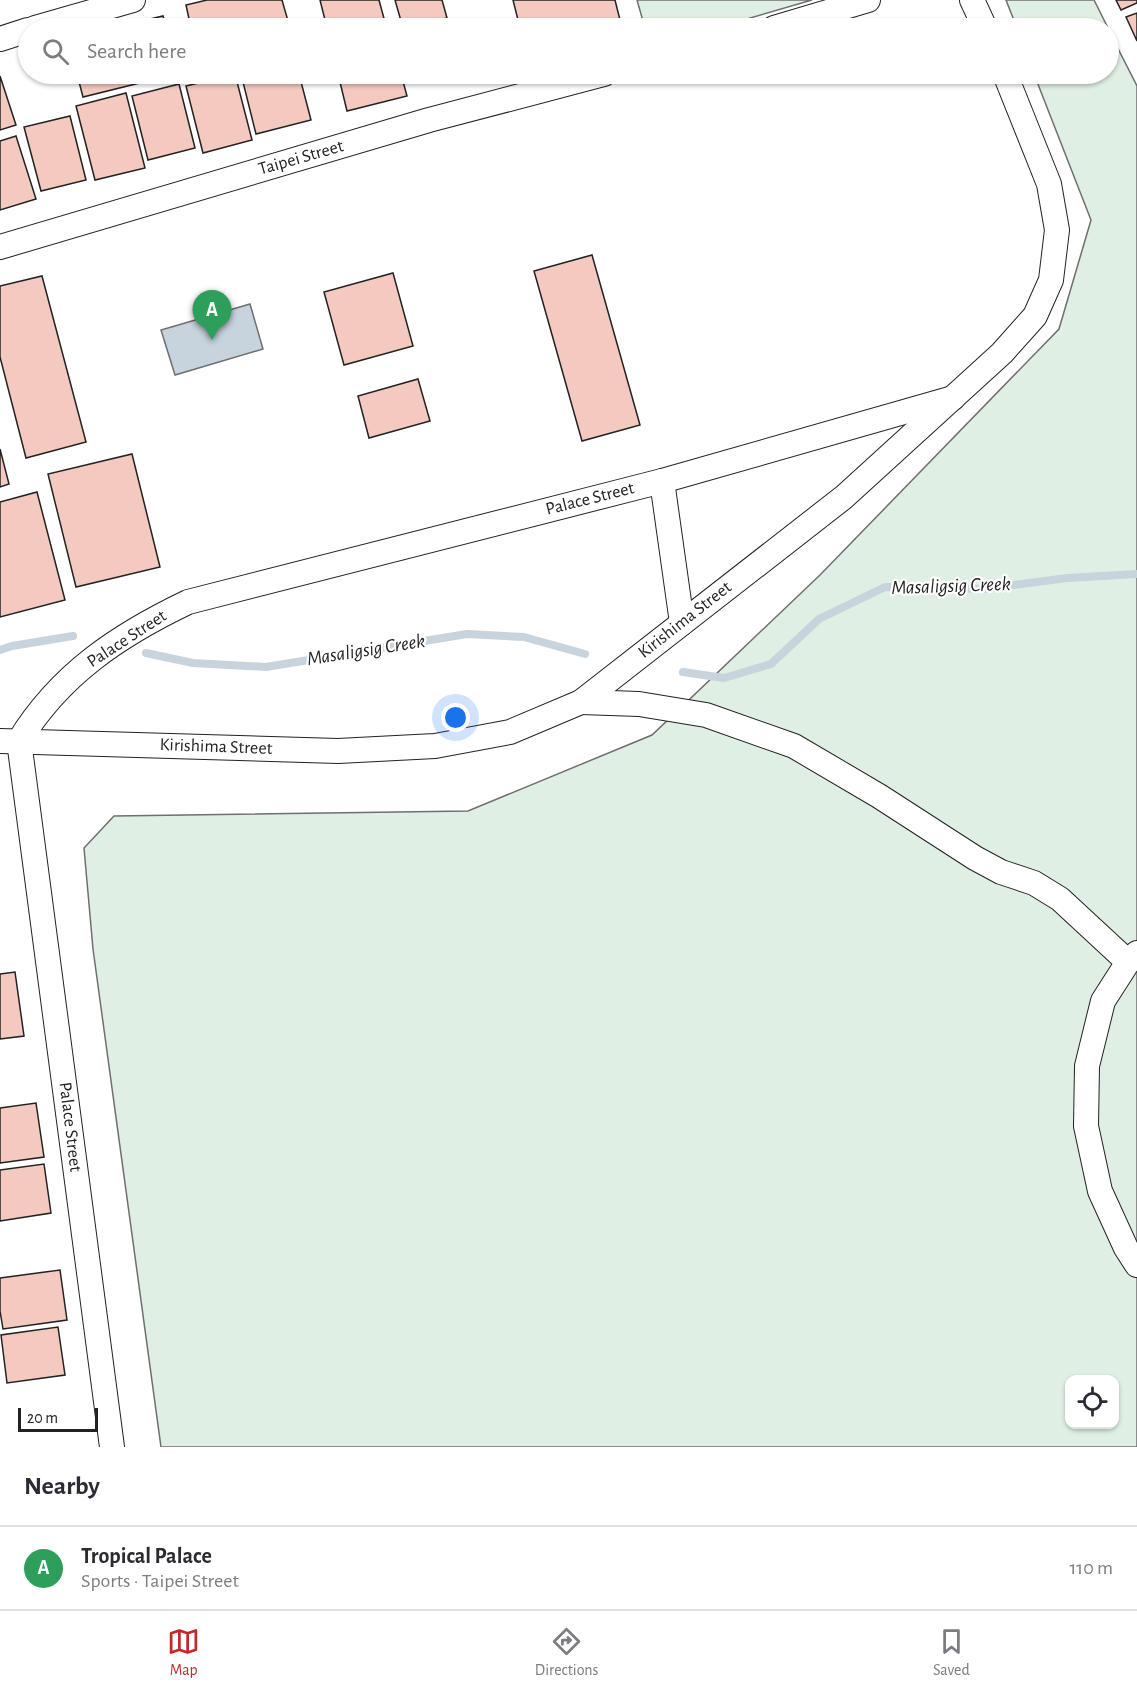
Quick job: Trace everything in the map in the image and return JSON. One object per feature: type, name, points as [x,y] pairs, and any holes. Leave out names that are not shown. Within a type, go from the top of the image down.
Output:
[{"type":"street","points":[[70,18],[133,0]]},
{"type":"street","points":[[808,18],[868,0]]},
{"type":"street","points":[[972,0],[980,18]]},
{"type":"street","points":[[0,39],[18,33]]},
{"type":"street","name":"Taipei Street","points":[[0,247],[429,120],[566,84]]},
{"type":"street","name":"Kirishima Street","points":[[10,741],[338,751],[435,746],[510,732],[581,702],[844,497],[1002,353],[1035,316],[1051,280],[1058,230],[1048,184],[1009,84]]},
{"type":"street","name":"Palace Street","points":[[112,1447],[10,741],[57,689],[92,659],[144,624],[188,602],[663,481],[953,398]]},
{"type":"street","points":[[663,481],[682,623]]},
{"type":"street","points":[[581,702],[639,704],[706,715],[794,746],[879,796],[975,858],[1001,872],[1034,883],[1060,899],[1132,958],[1103,1001],[1087,1066],[1086,1126],[1100,1191],[1126,1248],[1137,1265]]},
{"type":"green space","points":[[637,0],[812,0],[750,18],[642,18]]},
{"type":"green space","points":[[1006,0],[1094,0],[1103,18],[1013,18]]},
{"type":"green space","points":[[1119,51],[1137,86],[1137,1447],[161,1447],[93,949],[84,848],[114,816],[468,811],[652,735],[820,575],[1059,329],[1091,220],[1038,84],[1119,84]]},
{"type":"shaded area","points":[[250,304],[263,349],[175,375],[161,330]]},
{"type":"building","points":[[207,0],[282,0],[287,18],[189,18],[186,5]]},
{"type":"building","points":[[320,0],[379,0],[384,18],[324,18]]},
{"type":"building","points":[[395,0],[442,0],[447,18],[400,18]]},
{"type":"building","points":[[513,0],[615,0],[620,18],[518,18]]},
{"type":"building","points":[[1116,0],[1137,0],[1137,3],[1121,10]]},
{"type":"building","points":[[1137,13],[1137,41],[1126,17]]},
{"type":"building","points":[[0,76],[16,125],[0,130]]},
{"type":"building","points":[[80,84],[136,84],[83,97]]},
{"type":"building","points":[[179,84],[195,148],[148,160],[132,96]]},
{"type":"building","points":[[238,84],[252,140],[203,153],[186,86]]},
{"type":"building","points":[[244,84],[302,84],[311,120],[256,134]]},
{"type":"building","points":[[340,84],[404,84],[407,96],[347,111]]},
{"type":"building","points":[[126,93],[145,168],[95,180],[76,106]]},
{"type":"building","points":[[70,116],[86,180],[41,191],[24,127]]},
{"type":"building","points":[[16,136],[36,199],[0,210],[0,141]]},
{"type":"building","points":[[592,255],[640,425],[582,441],[534,271]]},
{"type":"building","points":[[393,273],[413,346],[344,365],[324,292]]},
{"type":"building","points":[[42,276],[86,442],[26,458],[0,357],[0,286]]},
{"type":"building","points":[[418,379],[430,421],[369,438],[358,396]]},
{"type":"building","points":[[0,449],[9,484],[0,487]]},
{"type":"building","points":[[132,454],[160,567],[76,587],[48,474]]},
{"type":"building","points":[[37,492],[65,600],[0,617],[0,502]]},
{"type":"building","points":[[15,972],[24,1036],[0,1039],[0,974]]},
{"type":"building","points":[[36,1103],[44,1157],[0,1163],[0,1108]]},
{"type":"building","points":[[44,1164],[51,1213],[0,1221],[0,1170]]},
{"type":"building","points":[[60,1270],[67,1320],[3,1329],[0,1311],[0,1278]]},
{"type":"building","points":[[58,1327],[65,1375],[7,1383],[1,1335]]},
{"type":"waterway","name":"Masaligsig Creek","points":[[683,672],[724,678],[771,664],[819,619],[885,587],[984,589],[1067,578],[1137,574]]},
{"type":"waterway","name":"Masaligsig Creek","points":[[146,653],[193,663],[266,667],[467,634],[524,637],[585,654]]},
{"type":"waterway","name":"Masaligsig Creek","points":[[0,650],[73,636]]},
{"type":"place","name":"Tropical Palace","points":[[212,340]]}]
